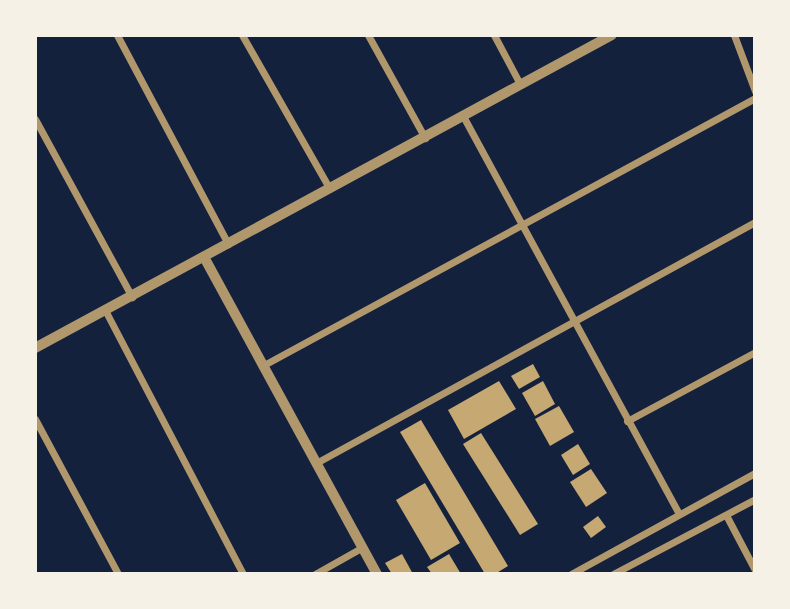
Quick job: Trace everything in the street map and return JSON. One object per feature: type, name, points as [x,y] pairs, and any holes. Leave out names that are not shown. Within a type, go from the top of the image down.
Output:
[{"type":"street","points":[[117,35],[228,244]]},
{"type":"street","points":[[242,35],[330,189]]},
{"type":"street","points":[[368,35],[425,138]]},
{"type":"street","points":[[494,35],[520,84]]},
{"type":"street","points":[[35,348],[612,35]]},
{"type":"street","points":[[733,35],[755,91]]},
{"type":"street","points":[[261,366],[519,223],[755,98]]},
{"type":"street","points":[[463,116],[679,513]]},
{"type":"street","points":[[35,119],[132,296]]},
{"type":"street","points":[[316,463],[572,320],[755,222]]},
{"type":"street","points":[[204,257],[261,366],[377,574]]},
{"type":"street","points":[[104,310],[243,574]]},
{"type":"street","points":[[627,421],[755,352]]},
{"type":"street","points":[[35,419],[118,574]]},
{"type":"street","points":[[571,574],[755,473]]},
{"type":"street","points":[[613,574],[627,571],[755,499]]},
{"type":"street","points":[[726,515],[755,570]]},
{"type":"street","points":[[314,574],[363,547]]},
{"type":"building","points":[[533,364],[540,377],[519,389],[511,376]]},
{"type":"building","points":[[499,381],[516,409],[464,439],[448,410]]},
{"type":"building","points":[[543,381],[555,404],[535,416],[522,393]]},
{"type":"building","points":[[559,406],[574,432],[550,446],[535,419]]},
{"type":"building","points":[[421,420],[508,566],[495,574],[485,574],[400,432]]},
{"type":"building","points":[[481,433],[538,524],[520,535],[463,444]]},
{"type":"building","points":[[578,444],[590,464],[573,475],[561,455]]},
{"type":"building","points":[[591,469],[607,493],[586,507],[570,482]]},
{"type":"building","points":[[425,483],[460,543],[431,560],[396,500]]},
{"type":"building","points":[[598,516],[606,527],[591,538],[583,527]]},
{"type":"building","points":[[402,554],[413,574],[392,574],[385,563]]},
{"type":"building","points":[[449,554],[461,574],[432,574],[427,567]]}]
